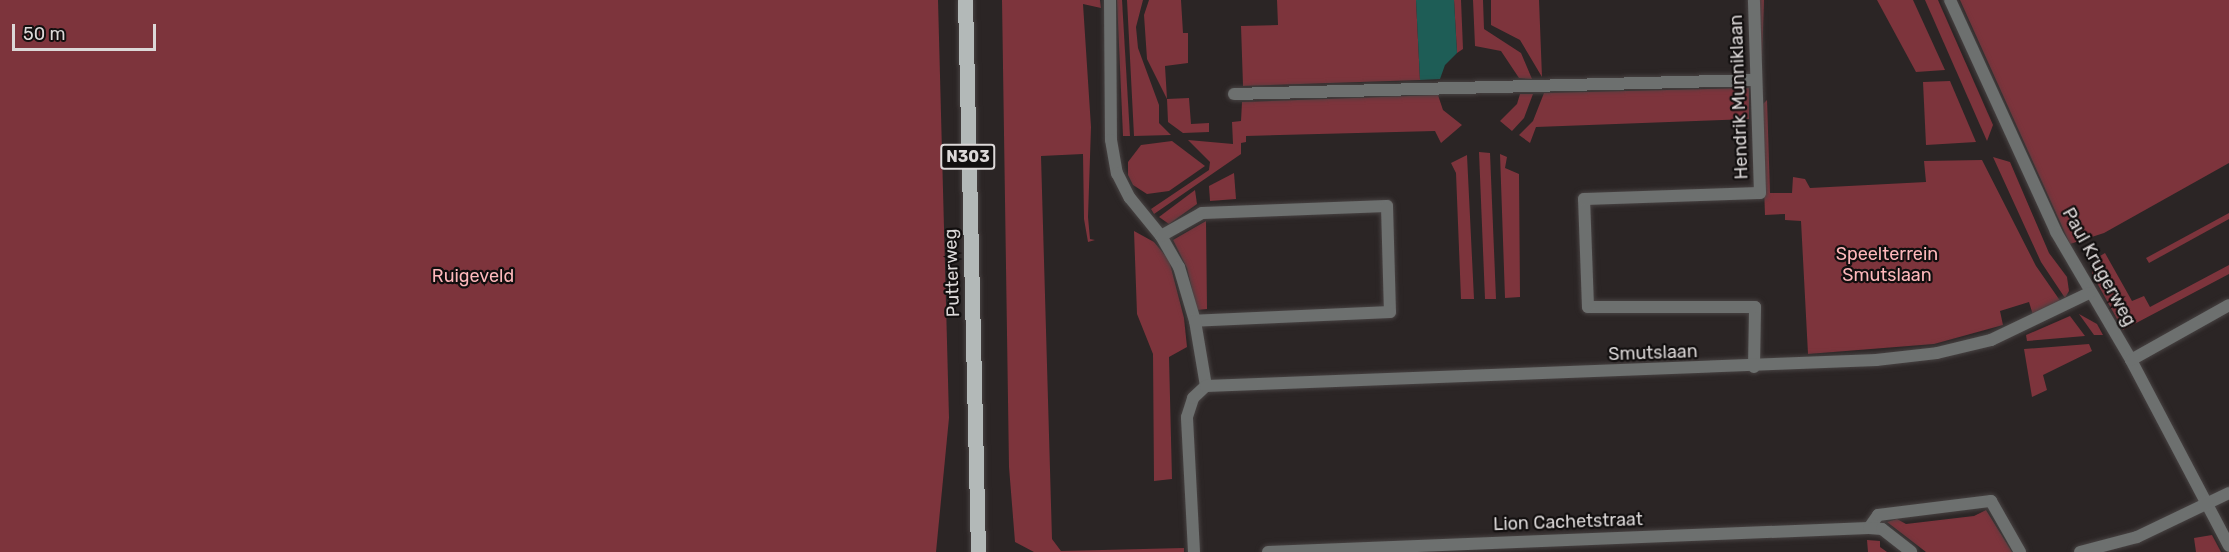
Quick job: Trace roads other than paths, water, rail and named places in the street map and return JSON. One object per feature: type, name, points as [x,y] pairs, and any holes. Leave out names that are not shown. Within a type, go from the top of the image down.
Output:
[{"type":"main road","name":"Putterweg","points":[[965,0],[978,550]]},
{"type":"street","points":[[1110,0],[1111,140],[1118,173],[1130,198],[1161,236],[1179,267],[1195,321],[1206,386],[1193,398],[1187,417],[1194,552]]},
{"type":"street","name":"Hendrik Munniklaan","points":[[1754,367],[1755,307],[1588,307],[1584,200],[1760,194],[1755,0]]},
{"type":"street","name":"Paul Krugerweg","points":[[1950,0],[2056,232],[2089,292],[2131,360],[2229,546]]},
{"type":"street","points":[[1234,94],[1756,80]]},
{"type":"street","points":[[1161,236],[1202,213],[1387,206],[1390,312],[1195,321]]},
{"type":"street","name":"Smutslaan","points":[[1206,386],[1754,367],[1937,353],[1990,340],[2089,292]]},
{"type":"street","points":[[2131,360],[2229,305]]},
{"type":"street","points":[[2080,552],[2138,537],[2229,493]]},
{"type":"street","points":[[1869,528],[1878,515],[1991,501],[2020,552]]},
{"type":"street","name":"Lion Cachetstraat","points":[[1268,552],[1869,528],[1882,529],[1911,552]]},
{"type":"water","points":[[1416,0],[1454,0],[1457,53],[1445,65],[1440,79],[1420,80]]},
{"type":"park label","name":"Speelterrein Smutslaan","points":[[1887,265]]},
{"type":"park label","name":"Ruigeveld","points":[[473,276]]}]
